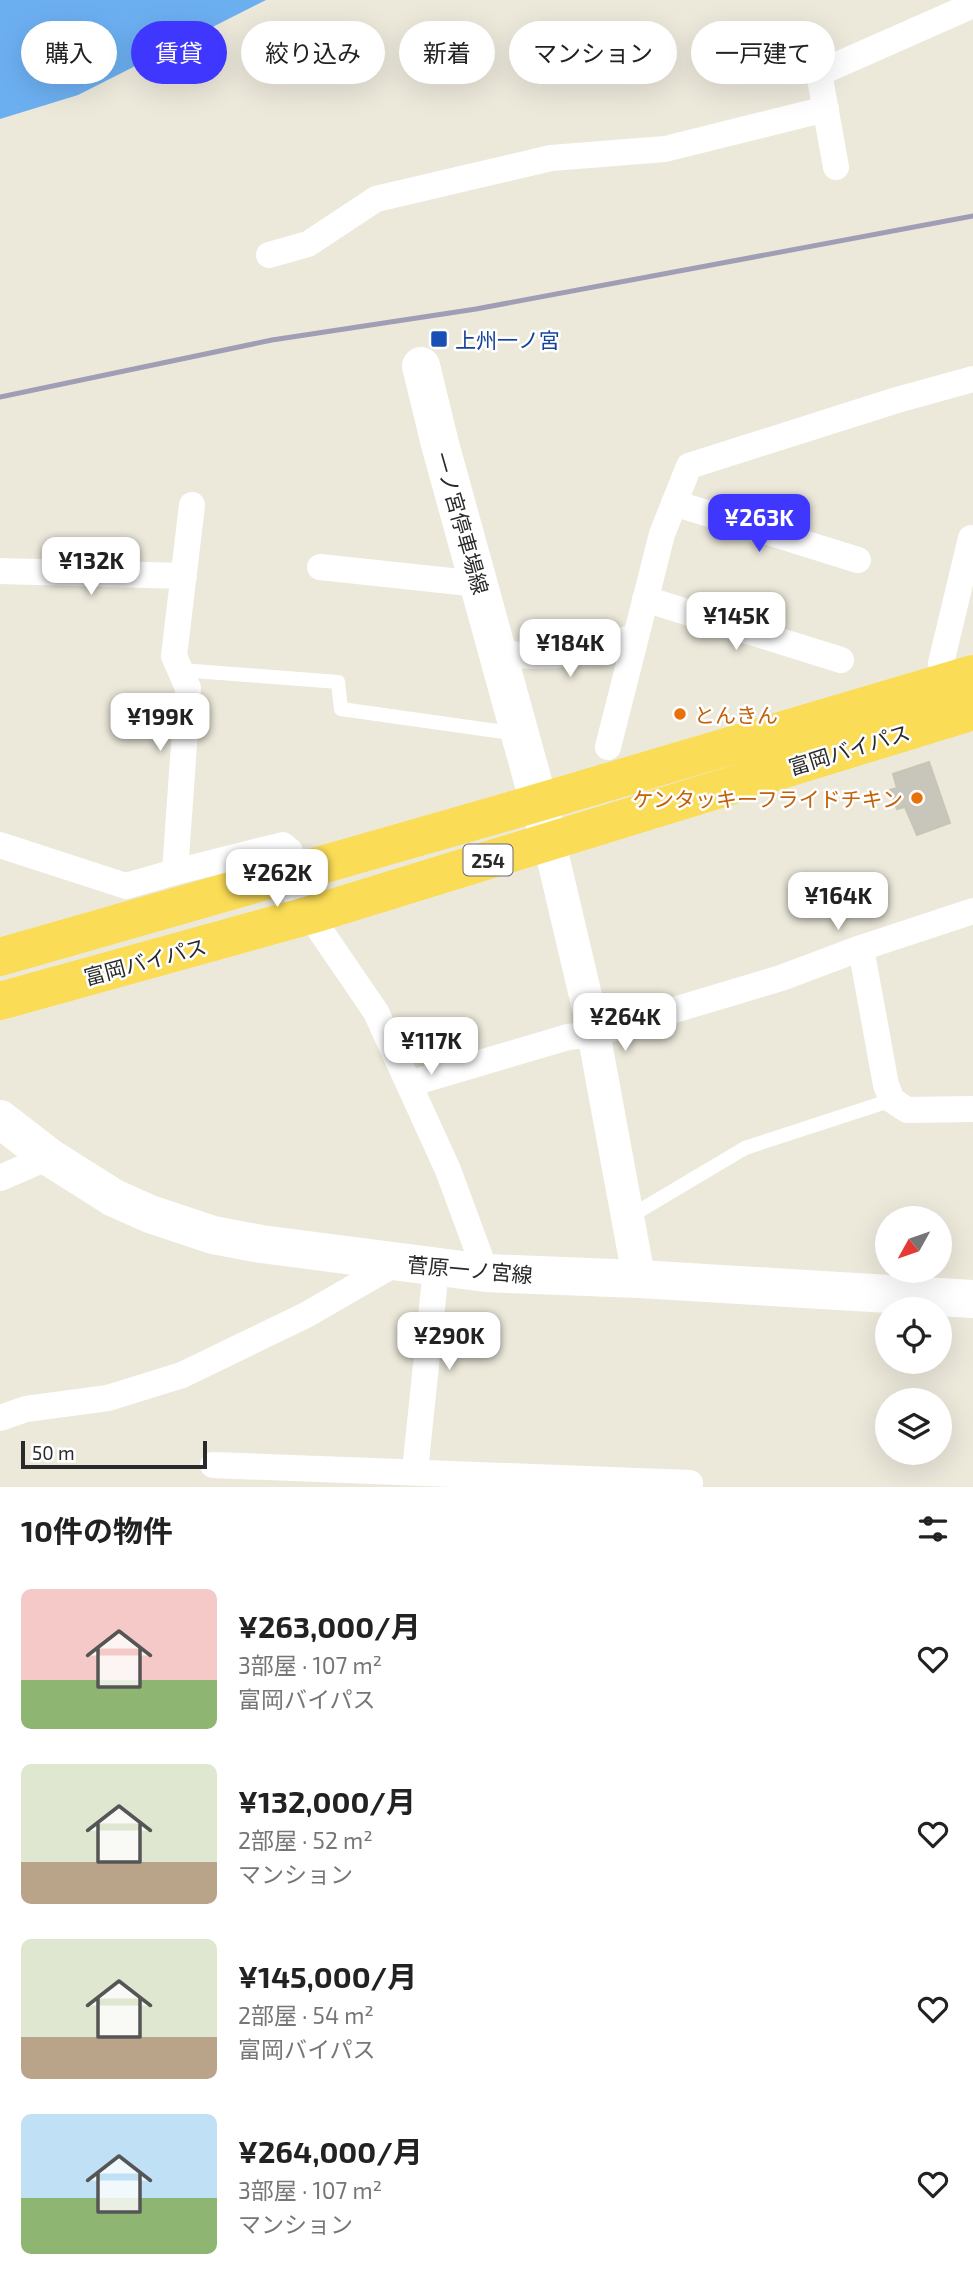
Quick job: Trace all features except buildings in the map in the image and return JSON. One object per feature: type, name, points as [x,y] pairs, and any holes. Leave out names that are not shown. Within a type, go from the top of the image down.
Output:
[{"type":"highway","name":"富岡バイパス","points":[[0,957],[538,803],[957,668]]},
{"type":"highway","name":"富岡バイパス","points":[[0,1001],[310,915],[973,711]]},
{"type":"main road","name":"一ノ宮停車場線","points":[[421,366],[549,841]]},
{"type":"main road","name":"菅原一ノ宮線","points":[[0,1119],[49,1157],[114,1198],[150,1214],[213,1235],[436,1269],[973,1299]]},
{"type":"street","points":[[836,167],[819,73],[973,5]]},
{"type":"street","points":[[269,255],[308,244],[376,199],[551,158],[665,149],[826,109]]},
{"type":"street","points":[[608,747],[662,534],[689,466],[897,400],[973,379]]},
{"type":"street","points":[[674,503],[858,560]]},
{"type":"street","points":[[175,872],[188,688],[174,656],[192,505]]},
{"type":"street","points":[[957,668],[971,538],[973,539]]},
{"type":"street","points":[[320,567],[479,584]]},
{"type":"street","points":[[0,571],[184,576]]},
{"type":"street","points":[[645,599],[841,660]]},
{"type":"street","points":[[498,653],[553,657],[581,653],[635,637]]},
{"type":"street","points":[[549,841],[594,1034],[639,1279]]},
{"type":"street","points":[[0,845],[126,886],[283,845],[289,851],[289,874],[310,915],[376,1012],[448,1170],[486,1273]]},
{"type":"street","points":[[409,1084],[568,1037],[594,1034],[781,978],[973,911]]},
{"type":"street","points":[[861,948],[886,1085],[892,1100],[907,1110],[973,1109]]},
{"type":"street","points":[[0,1178],[49,1157]]},
{"type":"street","points":[[0,1418],[26,1409],[108,1398],[182,1375],[306,1315],[398,1262]]},
{"type":"street","points":[[415,1471],[436,1269]]},
{"type":"street","points":[[213,1465],[691,1483]]},
{"type":"lane","points":[[181,670],[338,682],[341,709],[520,734]]},
{"type":"lane","points":[[628,1218],[745,1148],[892,1100]]},
{"type":"water","points":[[0,0],[266,0],[224,21],[131,21],[131,68],[117,75],[117,21],[21,21],[21,84],[100,84],[78,95],[0,119]]},
{"type":"railway","points":[[0,397],[272,340],[476,309],[973,216]]},
{"type":"place","name":"上州一ノ宮","points":[[439,339]]},
{"type":"place","name":"とんきん","points":[[680,714]]},
{"type":"place","name":"ケンタッキーフライドチキン","points":[[917,798]]}]
